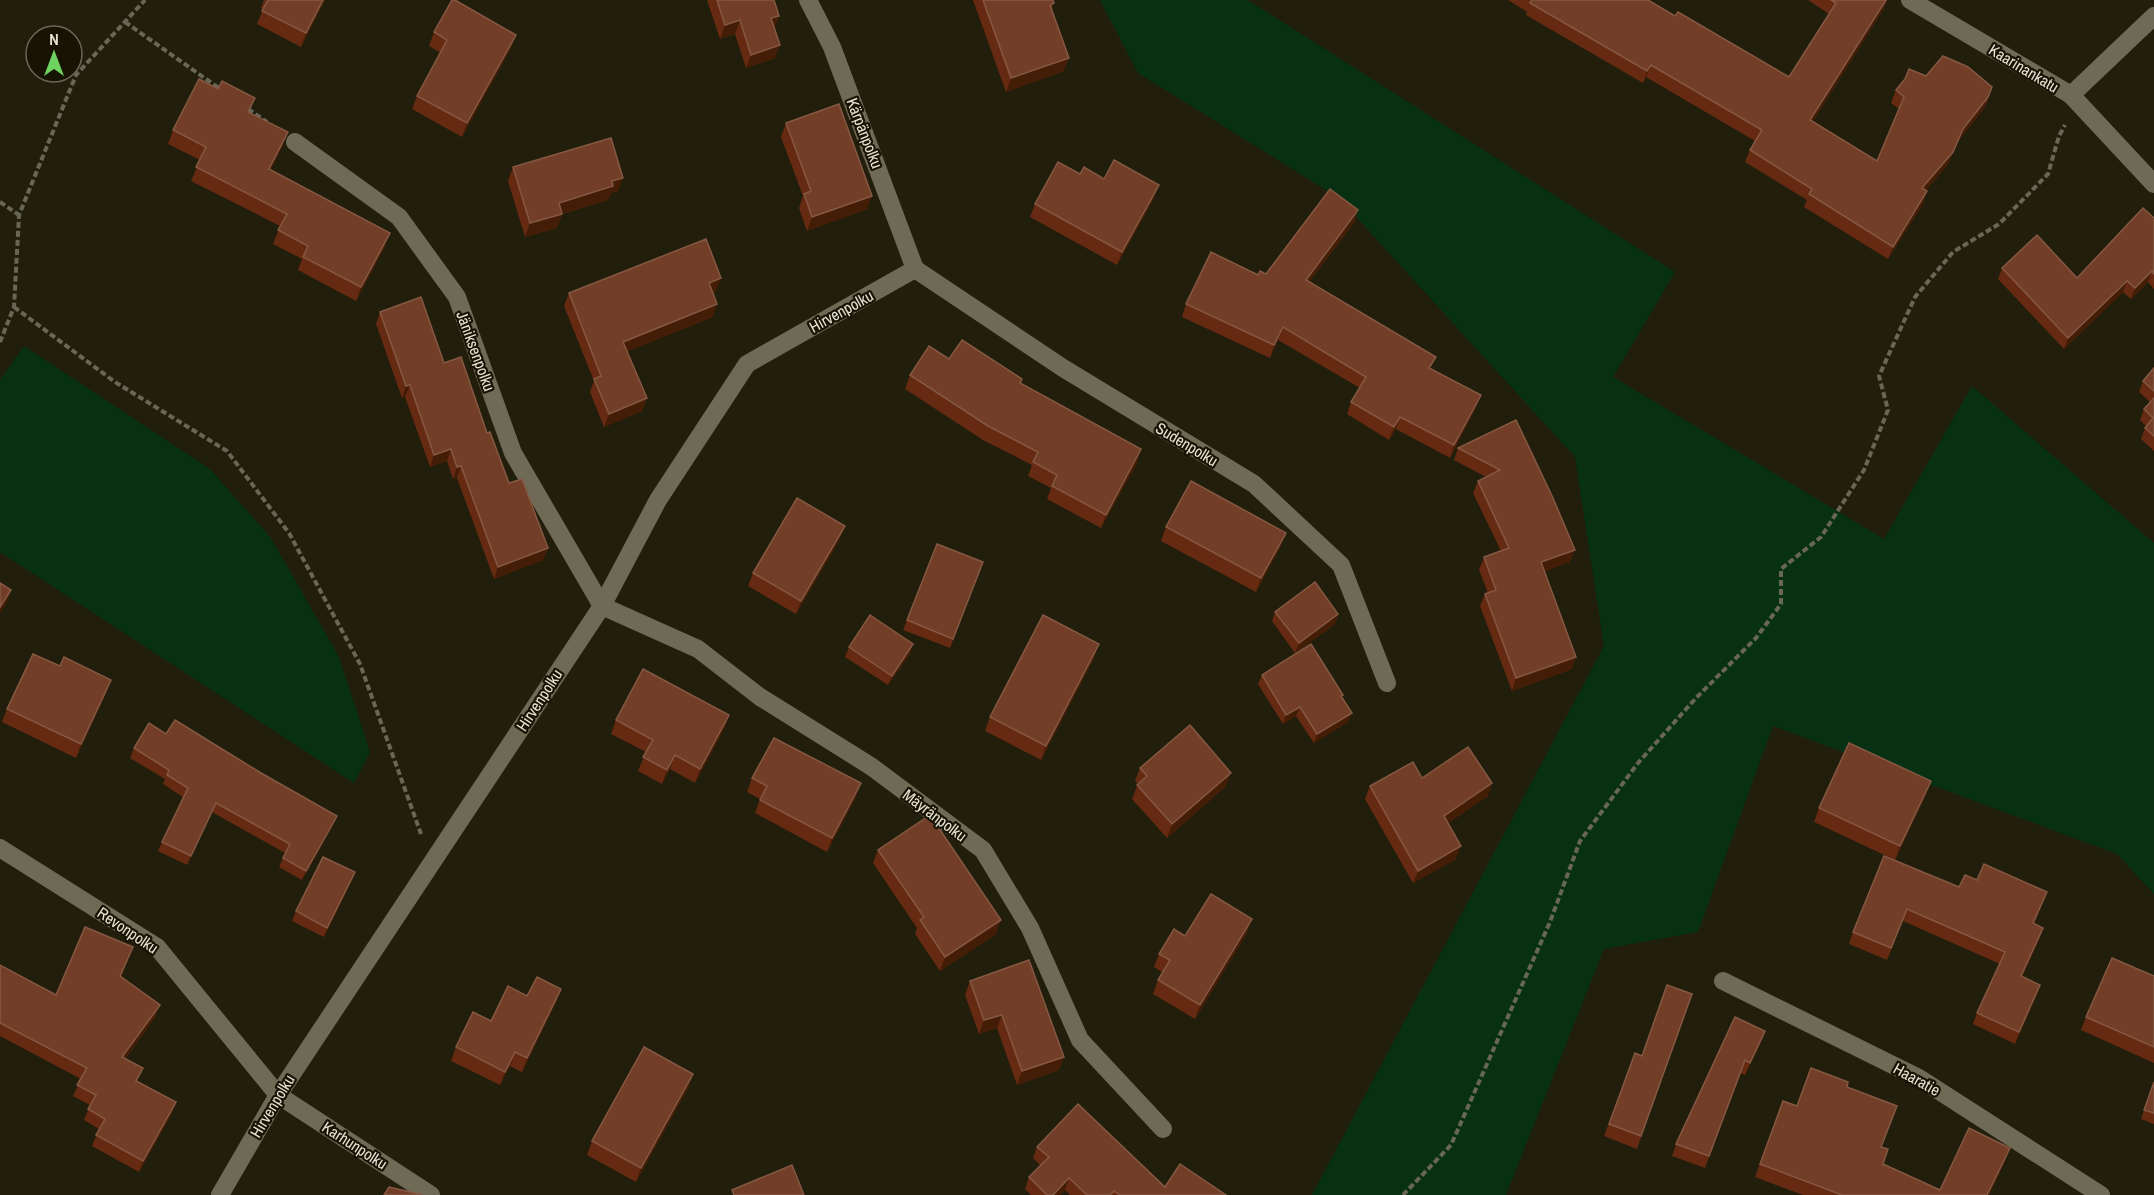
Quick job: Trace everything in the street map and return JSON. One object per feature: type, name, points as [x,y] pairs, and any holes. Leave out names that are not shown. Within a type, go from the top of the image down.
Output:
[{"type":"street","name":"Kärpänpolku","points":[[808,0],[832,47],[915,269]]},
{"type":"street","name":"Kaarinankatu","points":[[1910,0],[2071,95],[2154,16]]},
{"type":"street","points":[[2071,95],[2154,184]]},
{"type":"street","name":"Jäniksenpolku","points":[[295,142],[399,217],[457,297],[513,453],[602,606]]},
{"type":"street","name":"Hirvenpolku","points":[[220,1195],[278,1095],[602,606],[658,500],[747,364],[915,269]]},
{"type":"street","name":"Sudenpolku","points":[[915,269],[1063,368],[1254,484],[1341,565],[1387,683]]},
{"type":"street","name":"Mäyränpolku","points":[[602,606],[698,650],[760,697],[872,767],[983,850],[1030,928],[1080,1040],[1163,1129]]},
{"type":"street","name":"Revonpolku","points":[[0,848],[158,947],[278,1095]]},
{"type":"street","name":"Haaratie","points":[[1723,981],[1919,1078],[2101,1195]]},
{"type":"street","name":"Karhunpolku","points":[[278,1095],[431,1195]]},
{"type":"path","points":[[0,342],[14,307],[19,215],[76,75],[145,0]]},
{"type":"path","points":[[125,22],[229,95]]},
{"type":"path","points":[[1403,1195],[1451,1145],[1550,922],[1580,841],[1638,763],[1696,698],[1756,638],[1781,604],[1781,569],[1821,537],[1864,470],[1888,410],[1879,376],[1915,297],[1953,252],[1999,224],[2048,174],[2059,136],[2068,120],[2071,95]]},
{"type":"path","points":[[248,108],[295,142]]},
{"type":"path","points":[[0,202],[19,215]]},
{"type":"path","points":[[14,307],[115,382],[227,451],[289,533],[360,664],[431,863]]},
{"type":"green space","points":[[1100,0],[1248,0],[1675,272],[1613,377],[1884,539],[1972,386],[2154,543],[2154,894],[2117,854],[1773,726],[1698,932],[1604,949],[1506,1195],[1312,1195],[1604,646],[1575,457],[1339,198],[1138,73]]},
{"type":"green space","points":[[24,346],[210,469],[271,538],[339,657],[370,752],[354,783],[0,552],[0,380]]},
{"type":"building","points":[[268,0],[323,0],[306,33],[262,11]]},
{"type":"building","points":[[452,0],[516,35],[467,123],[417,96],[447,40],[434,32]]},
{"type":"building","points":[[717,0],[774,0],[779,16],[771,18],[780,45],[751,55],[740,20],[725,25]]},
{"type":"building","points":[[983,0],[1053,0],[1054,3],[1050,5],[1069,58],[1011,78]]},
{"type":"building","points":[[1532,0],[1648,0],[1675,16],[1678,12],[1789,77],[1836,3],[1831,0],[1886,0],[1810,120],[1877,161],[1904,97],[1896,90],[1905,79],[1909,69],[1926,76],[1943,56],[1968,67],[1992,87],[1988,97],[1963,129],[1953,152],[1922,188],[1927,191],[1893,247],[1809,194],[1812,189],[1750,150],[1762,130],[1651,65],[1647,71],[1530,3]]},
{"type":"building","points":[[199,79],[218,89],[222,81],[255,98],[248,112],[288,132],[269,169],[390,233],[361,287],[303,257],[308,246],[278,230],[287,214],[196,167],[206,147],[173,130]]},
{"type":"building","points":[[839,104],[872,196],[812,217],[804,194],[811,191],[786,123]]},
{"type":"building","points":[[611,138],[623,178],[612,181],[613,186],[559,203],[562,214],[530,223],[513,167]]},
{"type":"building","points":[[1114,160],[1159,185],[1122,252],[1035,204],[1058,162],[1080,174],[1084,167],[1104,179]]},
{"type":"building","points":[[1330,189],[1358,210],[1306,280],[1436,357],[1429,368],[1481,395],[1454,445],[1400,417],[1394,427],[1351,402],[1366,377],[1283,327],[1274,345],[1186,304],[1211,252],[1258,275],[1260,271],[1266,274]]},
{"type":"building","points":[[2143,208],[2154,218],[2154,274],[2152,271],[2135,288],[2127,281],[2068,338],[2002,268],[2037,235],[2077,278]]},
{"type":"building","points":[[706,239],[721,278],[709,283],[717,304],[623,342],[647,398],[609,414],[594,379],[601,376],[569,293]]},
{"type":"building","points":[[421,297],[444,363],[461,357],[487,433],[490,432],[509,483],[522,479],[548,548],[498,567],[461,466],[457,467],[451,449],[434,455],[410,385],[406,386],[380,312]]},
{"type":"building","points":[[962,340],[1022,379],[1020,383],[1141,449],[1106,515],[1052,486],[1057,475],[1033,462],[1038,452],[988,426],[910,375],[929,346],[949,359]]},
{"type":"building","points":[[2154,368],[2154,391],[2143,381]]},
{"type":"building","points":[[2154,398],[2154,436],[2145,428],[2153,418],[2144,409]]},
{"type":"building","points":[[1516,420],[1575,550],[1541,562],[1576,657],[1516,678],[1485,594],[1496,590],[1484,557],[1509,548],[1478,481],[1500,470],[1458,448]]},
{"type":"building","points":[[1191,481],[1286,533],[1261,578],[1166,527]]},
{"type":"building","points":[[797,498],[845,526],[801,601],[753,573]]},
{"type":"building","points":[[937,544],[983,562],[953,639],[907,620]]},
{"type":"building","points":[[1315,582],[1338,614],[1299,643],[1275,612]]},
{"type":"building","points":[[0,583],[11,590],[0,607]]},
{"type":"building","points":[[870,615],[913,644],[892,676],[849,647]]},
{"type":"building","points":[[1043,615],[1099,644],[1046,746],[990,717]]},
{"type":"building","points":[[1311,644],[1352,713],[1317,734],[1300,707],[1286,715],[1262,675]]},
{"type":"building","points":[[33,654],[60,666],[64,657],[111,680],[81,744],[7,709]]},
{"type":"building","points":[[643,669],[729,715],[700,769],[675,755],[667,770],[643,757],[653,740],[616,720]]},
{"type":"building","points":[[175,720],[337,816],[306,871],[283,858],[290,844],[216,803],[191,856],[162,842],[188,788],[167,775],[169,770],[134,748],[149,723],[166,734]]},
{"type":"building","points":[[1190,725],[1231,773],[1172,824],[1137,785],[1147,776],[1140,768]]},
{"type":"building","points":[[774,738],[861,783],[832,838],[760,800],[767,786],[752,778]]},
{"type":"building","points":[[1849,743],[1931,781],[1900,846],[1819,808]]},
{"type":"building","points":[[1468,747],[1492,783],[1444,816],[1461,846],[1418,871],[1370,786],[1413,762],[1422,778]]},
{"type":"building","points":[[930,815],[1001,920],[945,957],[920,920],[924,917],[878,850]]},
{"type":"building","points":[[1884,856],[1959,887],[1965,875],[1977,880],[1984,864],[2047,892],[2033,923],[2043,928],[2021,976],[2040,985],[2019,1032],[1977,1013],[2005,952],[1907,909],[1891,948],[1853,932]]},
{"type":"building","points":[[323,857],[355,872],[327,928],[296,911]]},
{"type":"building","points":[[1211,894],[1252,919],[1200,1005],[1158,980],[1170,960],[1159,954],[1174,929],[1185,936]]},
{"type":"building","points":[[85,927],[133,947],[120,976],[160,1005],[122,1057],[143,1068],[136,1081],[176,1102],[143,1161],[96,1135],[105,1119],[88,1109],[96,1095],[77,1085],[87,1068],[0,1023],[0,965],[56,995]]},
{"type":"building","points":[[2112,958],[2154,976],[2154,1047],[2086,1017]]},
{"type":"building","points":[[1029,960],[1064,1057],[1022,1071],[1002,1015],[984,1020],[970,981]]},
{"type":"building","points":[[537,977],[561,989],[527,1058],[515,1052],[505,1072],[456,1047],[473,1012],[491,1021],[508,986],[527,996]]},
{"type":"building","points":[[1667,985],[1692,994],[1641,1136],[1609,1124],[1635,1053],[1642,1056]]},
{"type":"building","points":[[1735,1017],[1765,1031],[1750,1063],[1745,1060],[1709,1156],[1676,1144]]},
{"type":"building","points":[[644,1047],[693,1074],[641,1168],[592,1141]]},
{"type":"building","points":[[1811,1068],[1848,1082],[1847,1087],[1897,1106],[1881,1147],[1888,1149],[1883,1164],[1940,1190],[1969,1128],[2010,1148],[1987,1195],[1842,1195],[1760,1164],[1783,1101],[1797,1106]]},
{"type":"building","points":[[2154,1082],[2154,1113],[2144,1110]]},
{"type":"building","points":[[1078,1104],[1165,1187],[1180,1164],[1226,1195],[1120,1195],[1114,1191],[1110,1195],[1087,1195],[1069,1178],[1053,1195],[1047,1195],[1029,1177],[1049,1157],[1037,1147]]},
{"type":"building","points":[[792,1165],[804,1195],[734,1195],[732,1190]]},
{"type":"building","points":[[389,1187],[423,1195],[384,1195]]}]
